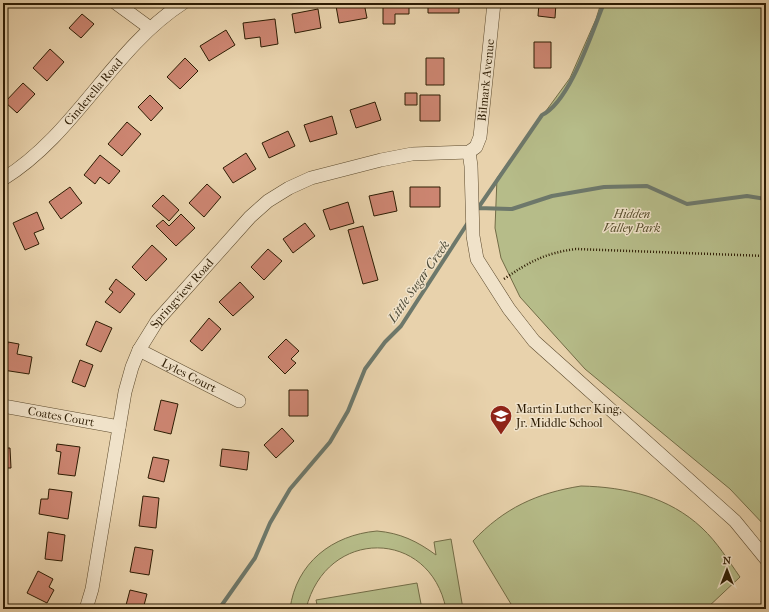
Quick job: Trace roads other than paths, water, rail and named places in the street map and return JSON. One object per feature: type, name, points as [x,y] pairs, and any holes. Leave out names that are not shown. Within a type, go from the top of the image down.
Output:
[{"type":"street","points":[[116,3],[150,28]]},
{"type":"street","name":"Cinderella Road","points":[[3,179],[23,166],[42,150],[150,28],[184,3]]},
{"type":"street","name":"Bilmark Avenue","points":[[469,152],[476,147],[480,137],[494,3]]},
{"type":"street","points":[[469,152],[472,173],[473,236],[477,260],[494,282],[534,341],[734,521],[766,559]]},
{"type":"street","name":"Springview Road","points":[[86,609],[92,590],[125,392],[132,367],[139,350],[157,321],[250,217],[268,201],[284,191],[311,178],[381,160],[412,154],[469,152]]},
{"type":"street","name":"Lyles Court","points":[[139,350],[239,401]]},
{"type":"street","name":"Coates Court","points":[[3,406],[119,427]]},
{"type":"waterway","name":"Little Sugar Creek","points":[[476,211],[542,115],[552,108],[562,96],[579,65],[604,3]]},
{"type":"waterway","points":[[478,208],[512,209],[552,196],[604,187],[647,186],[687,204],[747,196],[766,199]]},
{"type":"waterway","name":"Little Sugar Creek","points":[[219,609],[255,558],[270,523],[290,489],[330,442],[348,411],[365,369],[385,342],[401,326],[469,221]]},
{"type":"place","name":"Martin Luther King, Jr. Middle School","points":[[501,436]]},
{"type":"park label","name":"Hidden Valley Park","points":[[632,221]]}]
